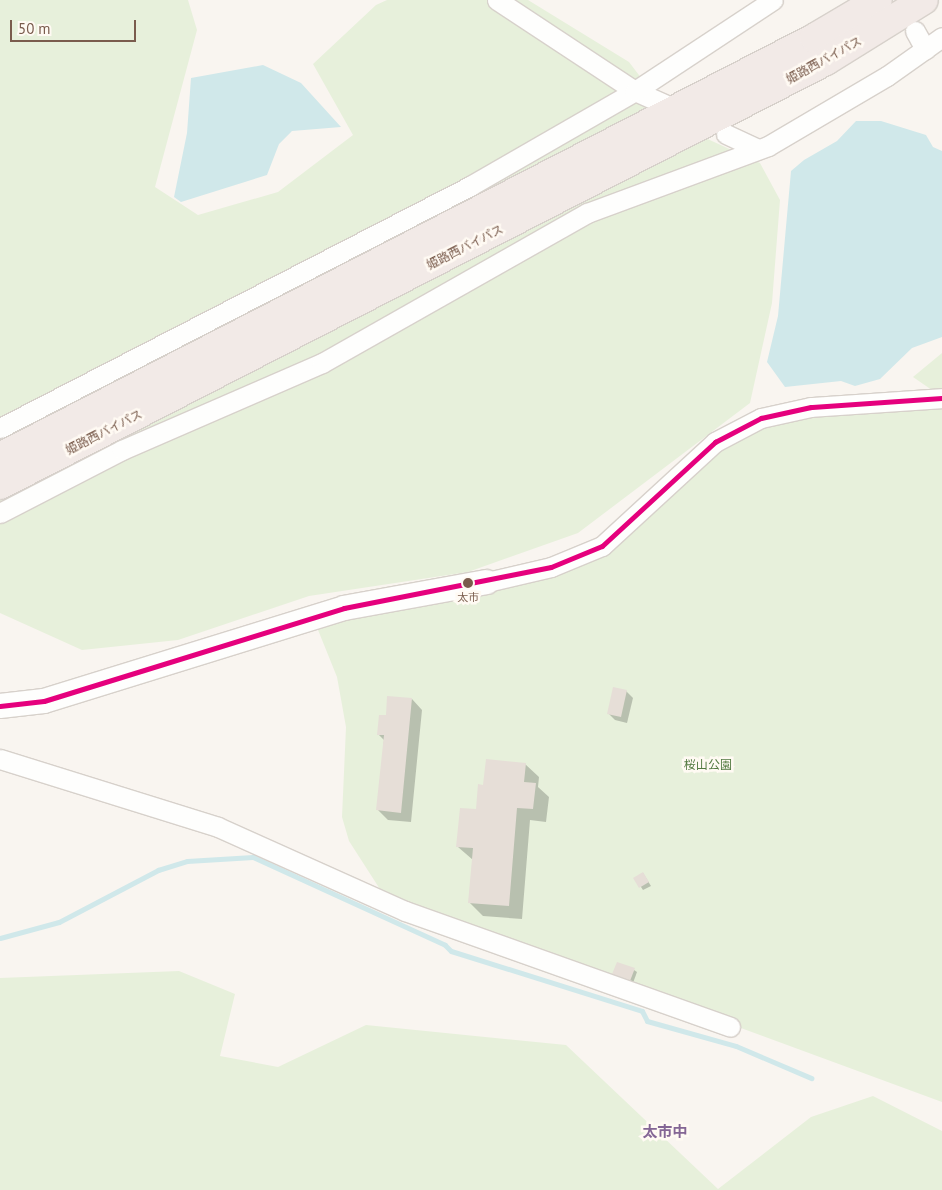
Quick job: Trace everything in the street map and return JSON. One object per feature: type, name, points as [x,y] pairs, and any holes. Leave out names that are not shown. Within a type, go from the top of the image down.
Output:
[{"type":"highway","name":"姫路西バイパス","points":[[0,457],[814,38],[878,0]]},
{"type":"highway","name":"姫路西バイパス","points":[[0,485],[818,66],[924,0]]},
{"type":"street","points":[[497,0],[635,91],[664,104]]},
{"type":"street","points":[[0,428],[470,186],[635,91],[773,0]]},
{"type":"street","points":[[914,31],[925,49]]},
{"type":"street","points":[[0,513],[122,450],[322,363],[586,213],[758,150],[887,76],[942,37]]},
{"type":"street","points":[[726,134],[758,150]]},
{"type":"street","points":[[0,706],[44,701],[344,608],[487,582],[551,568],[602,546],[715,442],[761,418],[811,408],[942,398]]},
{"type":"street","points":[[0,759],[218,827],[405,910],[730,1027]]},
{"type":"green space","points":[[0,0],[188,0],[197,30],[155,187],[198,215],[278,192],[353,135],[313,64],[376,5],[387,0],[528,0],[629,62],[677,125],[760,163],[780,200],[772,303],[750,403],[578,533],[468,572],[309,596],[178,640],[82,650],[0,613]]},
{"type":"green space","points":[[942,353],[942,397],[913,377]]},
{"type":"green space","name":"桜山公園","points":[[942,408],[942,1102],[385,897],[349,841],[342,817],[346,727],[337,677],[316,625],[562,574],[607,553],[700,471],[721,447],[785,419]]},
{"type":"green space","points":[[179,971],[235,994],[220,1056],[278,1067],[366,1025],[566,1045],[718,1189],[811,1117],[873,1096],[942,1131],[942,1190],[0,1190],[0,978]]},
{"type":"water","points":[[263,65],[301,83],[341,127],[292,131],[279,144],[267,175],[181,202],[174,197],[187,133],[191,78]]},
{"type":"water","points":[[856,121],[881,121],[926,135],[933,147],[942,151],[942,337],[912,348],[880,379],[855,386],[841,381],[785,387],[767,362],[778,316],[791,171],[804,160],[837,141]]},
{"type":"building","points":[[613,687],[627,690],[621,717],[607,714]]},
{"type":"building","points":[[387,696],[412,698],[401,813],[376,810],[384,735],[377,735],[379,715],[386,715]]},
{"type":"building","points":[[486,759],[526,763],[524,782],[536,783],[533,809],[517,808],[509,906],[468,903],[473,848],[456,847],[460,808],[476,809],[478,784],[483,785]]},
{"type":"building","points":[[643,872],[649,882],[639,888],[633,878]]},
{"type":"building","points":[[617,962],[635,968],[630,981],[612,974]]},
{"type":"waterway","points":[[0,938],[59,922],[158,870],[187,861],[253,857],[445,945],[451,951],[642,1011],[647,1021],[736,1046],[811,1078]]},
{"type":"transit line","points":[[0,706],[44,701],[344,608],[551,567],[602,546],[715,442],[761,418],[811,407],[942,398]]},
{"type":"place","name":"太市","points":[[468,583]]},
{"type":"district","name":"太市中","points":[[665,1132]]}]
